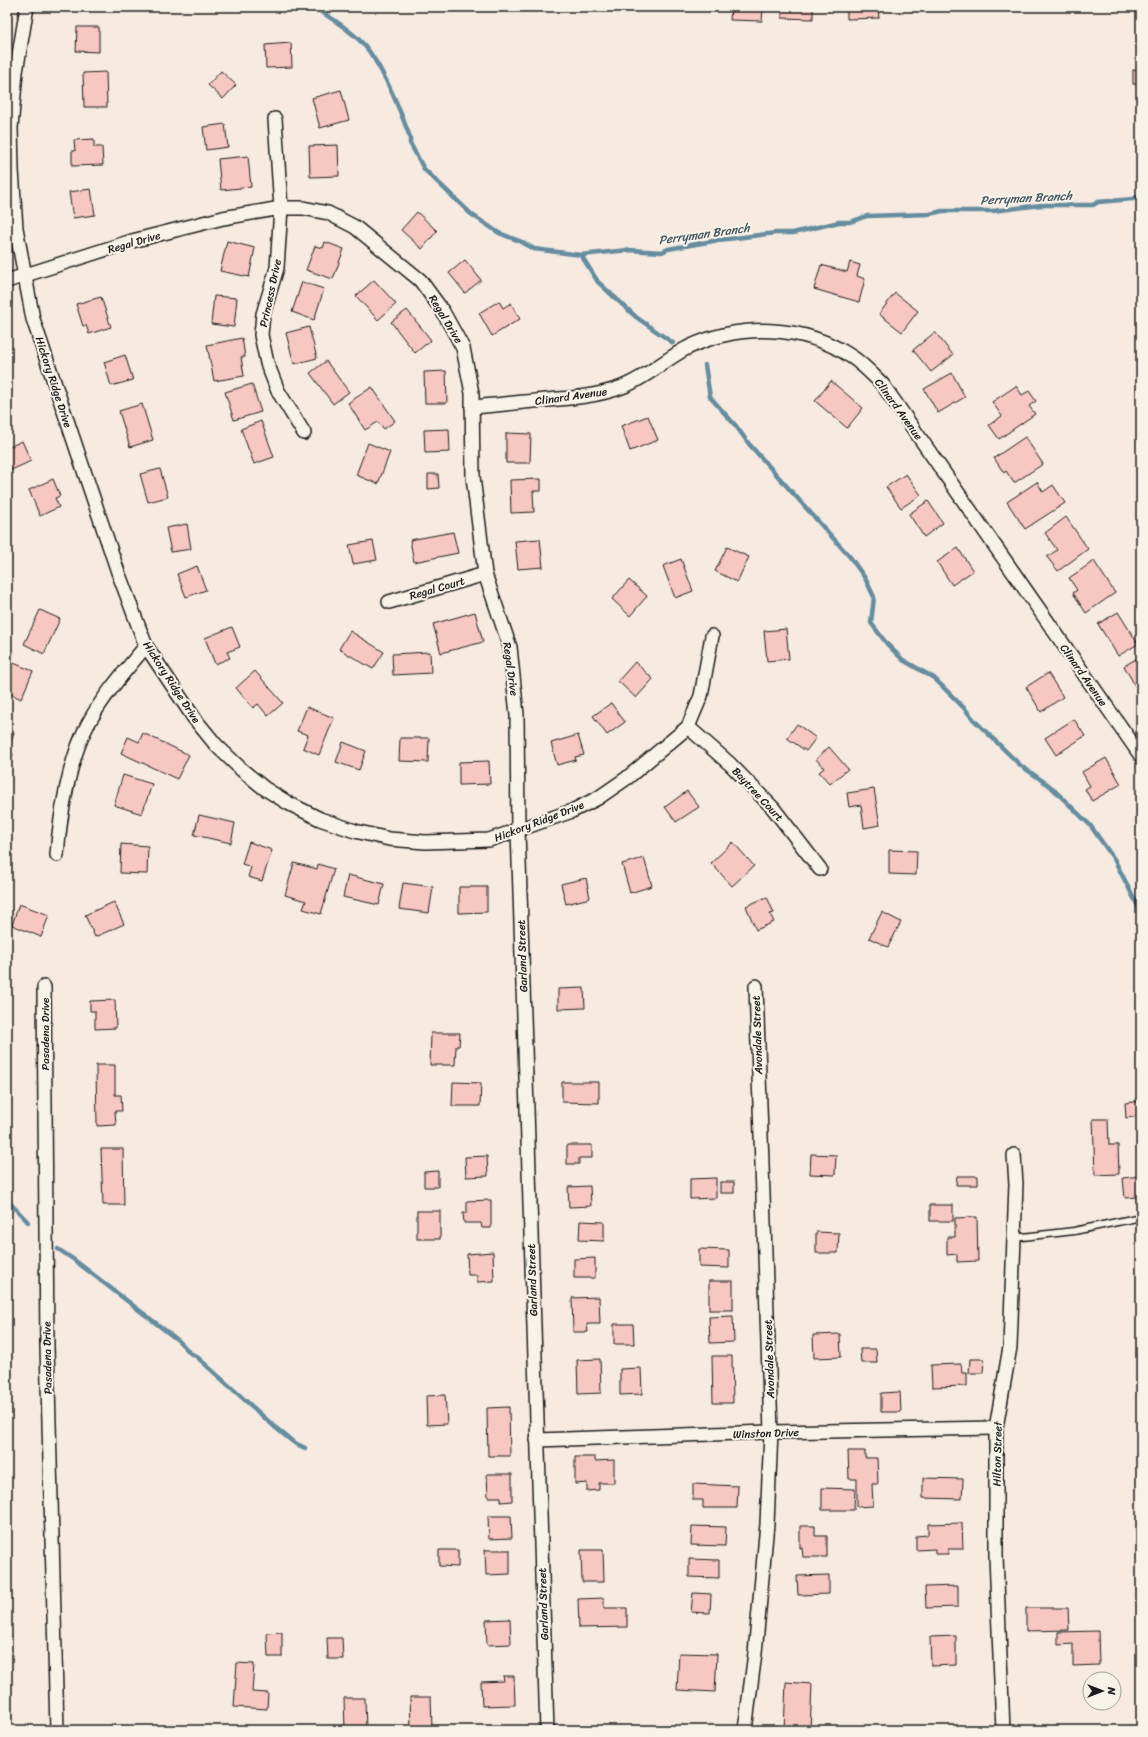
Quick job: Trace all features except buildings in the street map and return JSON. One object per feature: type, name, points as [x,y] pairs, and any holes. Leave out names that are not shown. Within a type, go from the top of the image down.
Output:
[{"type":"street","name":"Hickory Ridge Drive","points":[[27,7],[16,72],[11,128],[16,228],[33,319],[118,572],[146,646],[194,718],[216,745],[242,770],[264,788],[288,803],[320,818],[354,831],[389,839],[425,842],[489,840],[572,811],[598,798],[627,778],[688,727],[701,696],[712,636]]},
{"type":"street","name":"Princess Drive","points":[[275,119],[281,208],[277,268],[263,314],[261,335],[266,364],[278,391],[304,433]]},
{"type":"street","name":"Regal Drive","points":[[7,281],[132,241],[223,218],[281,208],[303,208],[328,213],[355,228],[420,280],[442,310],[462,348],[472,393],[473,477],[485,574],[510,647],[517,715],[518,830]]},
{"type":"street","name":"Clinard Avenue","points":[[472,407],[600,394],[622,387],[643,377],[686,349],[711,338],[755,330],[782,331],[805,336],[828,344],[852,356],[866,367],[883,385],[1141,755]]},
{"type":"street","name":"Regal Court","points":[[389,602],[485,574]]},
{"type":"street","points":[[57,855],[60,822],[66,794],[76,752],[87,726],[97,708],[123,673],[146,646]]},
{"type":"street","name":"Baytree Court","points":[[688,727],[730,764],[773,808],[820,869]]},
{"type":"street","name":"Garland Street","points":[[518,830],[547,1730]]},
{"type":"street","name":"Avondale Street","points":[[745,1730],[755,1653],[767,1524],[772,1432],[756,986]]},
{"type":"street","name":"Pasadena Drive","points":[[44,987],[47,1346],[57,1730]]},
{"type":"street","name":"Hilton Street","points":[[1003,1730],[996,1556],[996,1428],[1010,1347],[1016,1184],[1014,1155]]},
{"type":"street","name":"Winston Drive","points":[[537,1440],[772,1432],[996,1428]]},
{"type":"lane","points":[[1014,1238],[1074,1231],[1141,1217]]},
{"type":"waterway","name":"Perryman Branch","points":[[314,7],[336,21],[358,38],[369,51],[392,93],[410,137],[410,143],[424,169],[471,214],[499,233],[522,242],[534,249],[581,255],[628,250],[662,252],[668,249],[719,240],[776,233],[793,233],[839,222],[850,222],[867,216],[930,214],[942,211],[993,211],[1041,205],[1093,205],[1098,202],[1141,197]]},
{"type":"waterway","points":[[581,255],[598,282],[636,317],[673,343]]},
{"type":"waterway","points":[[705,365],[710,397],[736,426],[749,444],[850,557],[865,578],[874,597],[871,623],[887,644],[903,660],[934,678],[1020,765],[1050,786],[1090,825],[1114,859],[1141,912]]},
{"type":"waterway","points":[[7,1200],[28,1222]]},
{"type":"waterway","points":[[58,1249],[179,1341],[190,1353],[196,1356],[276,1428],[293,1442],[305,1448]]}]
